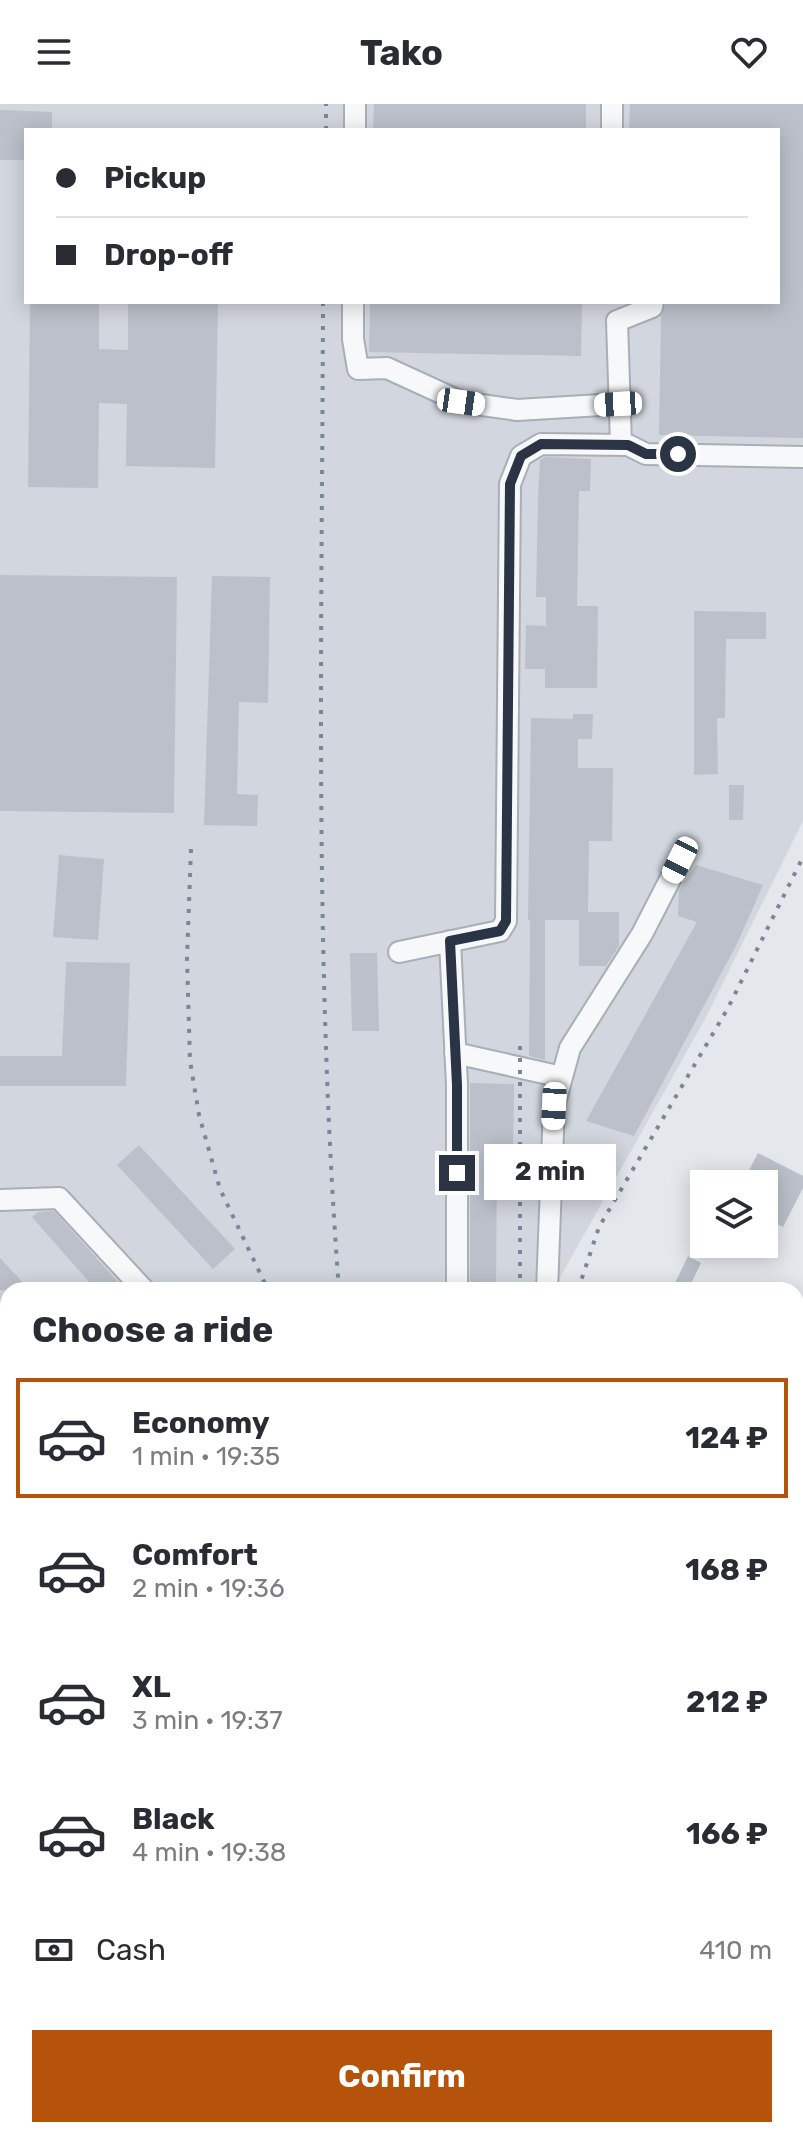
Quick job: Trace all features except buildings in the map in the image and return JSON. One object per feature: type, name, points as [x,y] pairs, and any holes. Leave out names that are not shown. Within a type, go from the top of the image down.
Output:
[{"type":"lane","points":[[355,104],[355,128]]},
{"type":"lane","points":[[612,104],[612,128]]},
{"type":"lane","points":[[353,304],[353,339],[358,369],[387,368],[461,402],[517,410],[618,404]]},
{"type":"lane","points":[[621,444],[617,321],[652,307],[653,304]]},
{"type":"lane","points":[[399,952],[500,931],[506,921],[510,484],[521,456],[541,444],[621,444],[646,454],[803,457]]},
{"type":"lane","points":[[547,1282],[554,1106],[570,1048],[642,934],[680,860]]},
{"type":"lane","points":[[450,941],[455,1053],[457,1282]]},
{"type":"lane","points":[[455,1053],[562,1077]]},
{"type":"lane","points":[[0,1200],[59,1198],[137,1282]]},
{"type":"shaded area","points":[[0,104],[803,104],[803,821],[705,1019],[557,1282],[0,1282]]},
{"type":"railway","points":[[326,104],[326,128]]},
{"type":"railway","points":[[323,304],[321,796],[326,1043],[338,1282]]},
{"type":"railway","points":[[191,849],[187,958],[190,1061],[199,1115],[220,1189],[264,1282]]},
{"type":"railway","points":[[581,1282],[599,1227],[728,1008],[803,857]]},
{"type":"railway","points":[[520,1039],[520,1282]]},
{"type":"route","points":[[457,1173],[457,1085],[450,941],[500,931],[506,921],[510,484],[521,456],[541,444],[628,445],[646,454],[678,454]]}]
